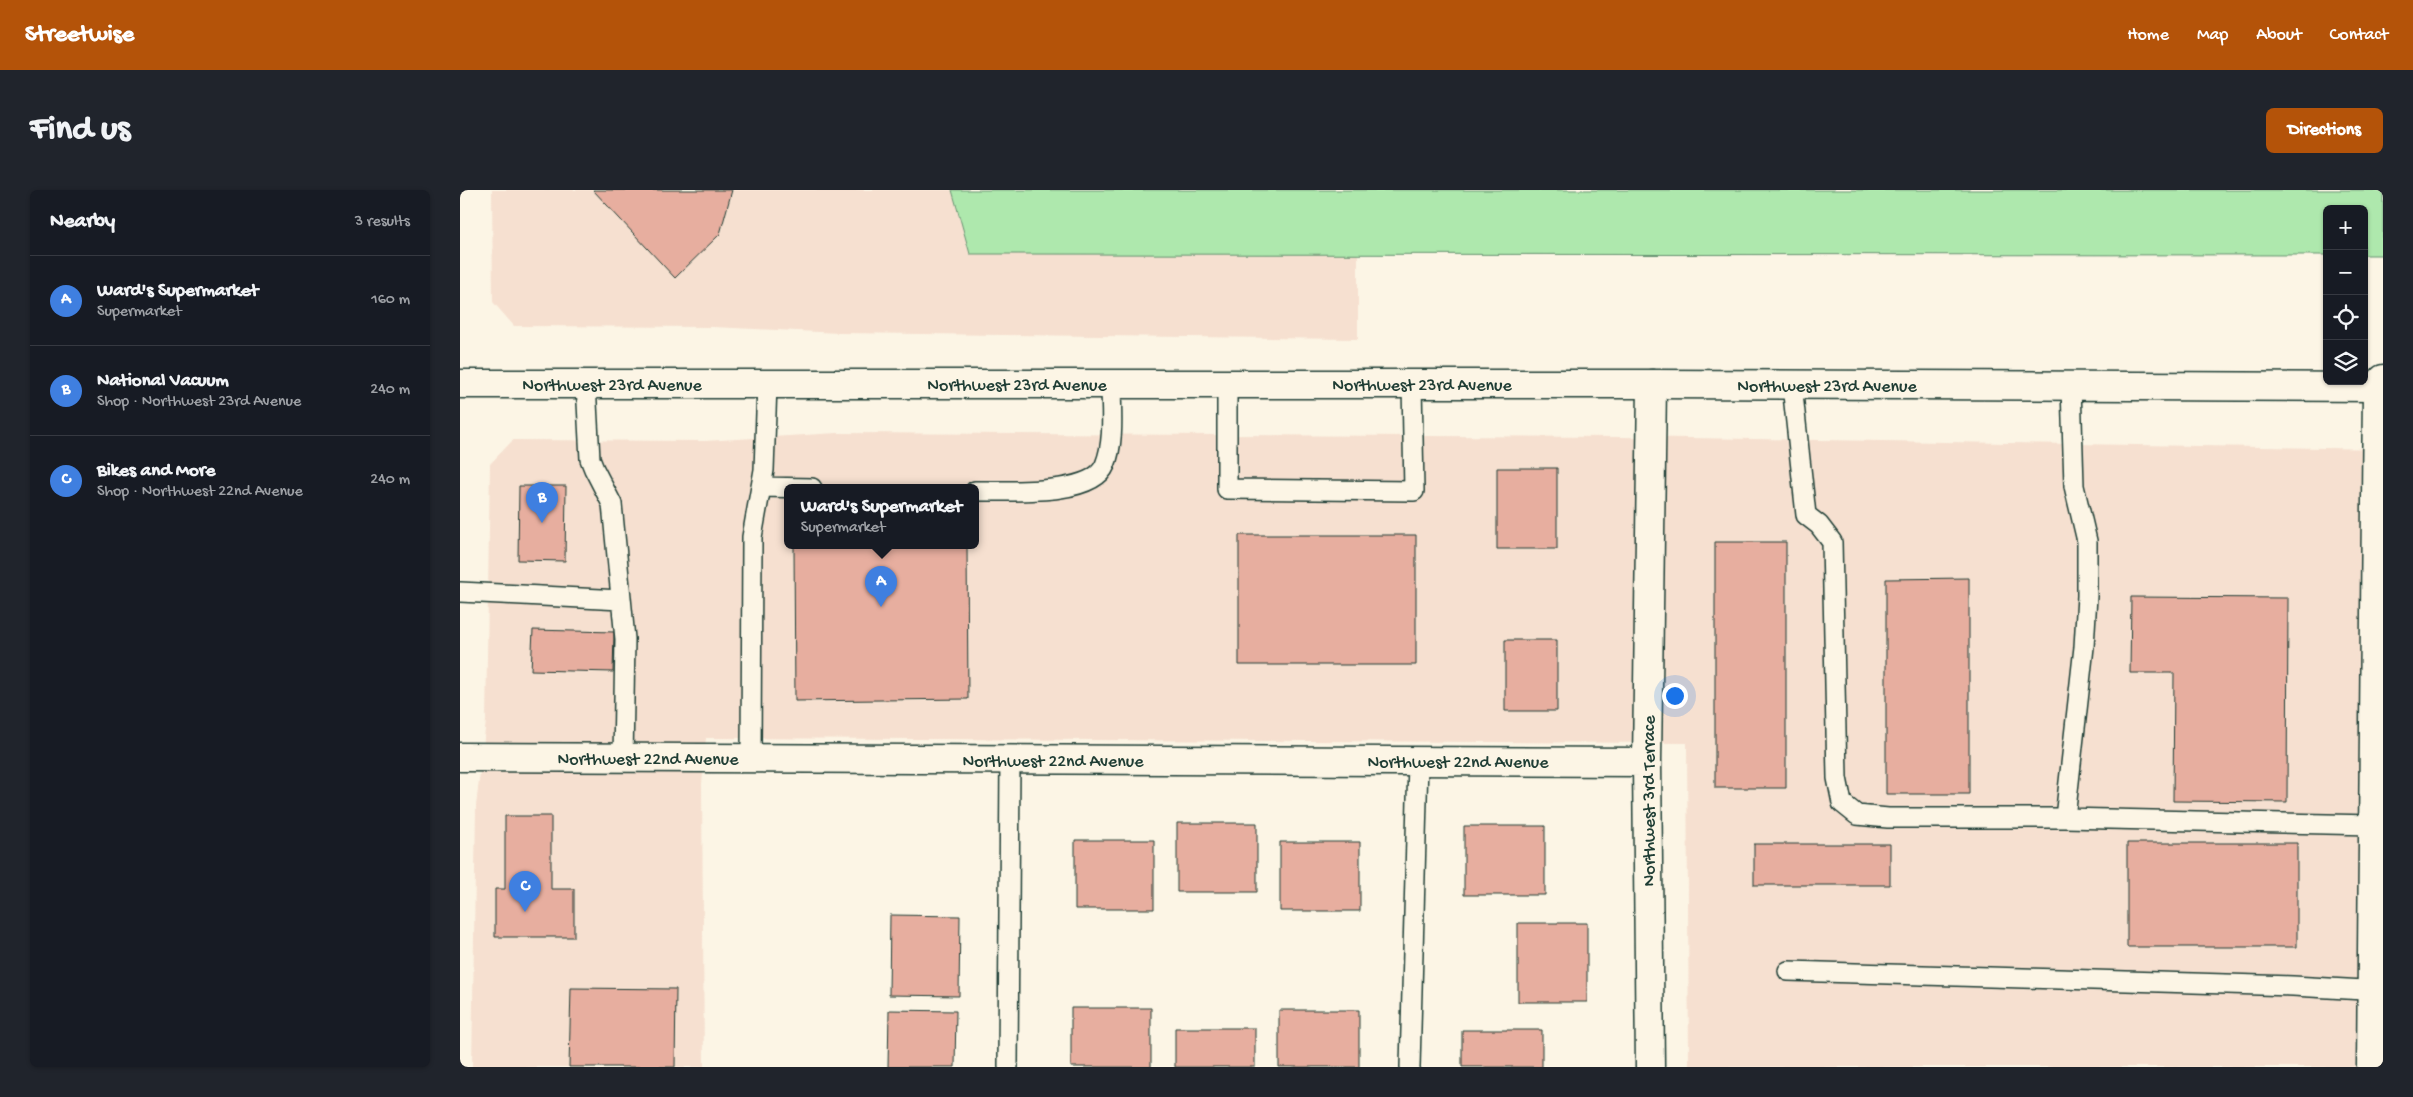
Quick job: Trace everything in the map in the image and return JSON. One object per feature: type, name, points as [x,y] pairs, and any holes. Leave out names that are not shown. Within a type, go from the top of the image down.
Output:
[{"type":"street","name":"Northwest 23rd Avenue","points":[[460,384],[2381,385]]},
{"type":"street","name":"Northwest 3rd Terrace","points":[[1650,1067],[1647,762],[1652,384]]},
{"type":"street","points":[[2371,1067],[2377,991],[2373,826],[2381,385]]},
{"type":"street","name":"Northwest 22nd Avenue","points":[[460,757],[1647,762]]},
{"type":"lane","points":[[586,384],[590,459],[612,504],[625,639],[623,759]]},
{"type":"lane","points":[[751,759],[752,537],[764,470],[767,384]]},
{"type":"lane","points":[[979,491],[1071,487],[1092,480],[1100,475],[1109,453],[1111,384]]},
{"type":"lane","points":[[1227,384],[1227,489],[1414,491],[1412,384]]},
{"type":"lane","points":[[1792,385],[1806,514],[1819,525],[1832,542],[1837,778],[1842,804],[1857,815],[1888,818],[2065,818],[2373,826]]},
{"type":"lane","points":[[2065,818],[2084,647],[2087,596],[2087,541],[2074,486],[2071,386]]},
{"type":"lane","points":[[761,487],[784,487]]},
{"type":"lane","points":[[460,592],[621,600]]},
{"type":"lane","points":[[1008,1067],[1010,759]]},
{"type":"lane","points":[[1410,1067],[1418,761]]},
{"type":"lane","points":[[1788,971],[2293,986],[2377,991]]},
{"type":"shaded area","points":[[492,190],[952,190],[970,254],[1358,254],[1358,339],[839,333],[713,327],[514,326],[493,302]]},
{"type":"shaded area","points":[[837,433],[1623,437],[2383,449],[2383,1067],[1689,1067],[1687,743],[706,738],[702,784],[704,1067],[472,1067],[476,806],[486,721],[490,464],[513,440],[705,441]]},
{"type":"green space","points":[[952,190],[2383,190],[2383,255],[2368,255],[2368,205],[2323,205],[2323,255],[970,254]]},
{"type":"building","points":[[593,190],[732,190],[720,234],[675,278]]},
{"type":"building","points":[[1497,468],[1557,468],[1557,549],[1497,549]]},
{"type":"building","points":[[519,486],[566,486],[565,561],[518,560]]},
{"type":"building","points":[[1239,535],[1416,535],[1416,665],[1239,665]]},
{"type":"building","points":[[1715,542],[1786,542],[1786,788],[1715,788]]},
{"type":"building","points":[[794,549],[967,549],[968,699],[795,701]]},
{"type":"building","points":[[1969,578],[1969,794],[1886,794],[1886,579]]},
{"type":"building","points":[[2131,597],[2288,598],[2287,802],[2173,801],[2174,673],[2130,673]]},
{"type":"building","points":[[533,630],[614,632],[613,672],[531,670]]},
{"type":"building","points":[[1505,640],[1557,640],[1557,711],[1505,711]]},
{"type":"building","points":[[505,816],[551,816],[551,889],[574,889],[574,937],[495,937],[495,889],[505,889]]},
{"type":"building","points":[[1177,823],[1257,823],[1257,892],[1177,892]]},
{"type":"building","points":[[1464,826],[1545,826],[1545,895],[1464,895]]},
{"type":"building","points":[[1075,840],[1154,840],[1154,909],[1075,909]]},
{"type":"building","points":[[1280,842],[1360,842],[1360,911],[1280,911]]},
{"type":"building","points":[[2127,843],[2297,843],[2297,947],[2127,947]]},
{"type":"building","points":[[1754,844],[1890,844],[1890,885],[1754,885]]},
{"type":"building","points":[[890,915],[960,916],[959,996],[889,995]]},
{"type":"building","points":[[1518,923],[1587,923],[1587,1002],[1518,1002]]},
{"type":"building","points":[[571,988],[676,989],[675,1067],[569,1067]]},
{"type":"building","points":[[1071,1008],[1151,1008],[1151,1067],[1071,1067]]},
{"type":"building","points":[[889,1010],[956,1011],[955,1067],[888,1067]]},
{"type":"building","points":[[1279,1010],[1359,1010],[1359,1067],[1279,1067]]},
{"type":"building","points":[[1175,1028],[1255,1028],[1255,1067],[1175,1067]]},
{"type":"building","points":[[1462,1030],[1542,1030],[1542,1067],[1462,1067]]},
{"type":"place","name":"National Vacuum","points":[[542,523]]},
{"type":"place","name":"Ward's Supermarket","points":[[881,607]]},
{"type":"place","name":"Bikes and More","points":[[525,912]]}]
